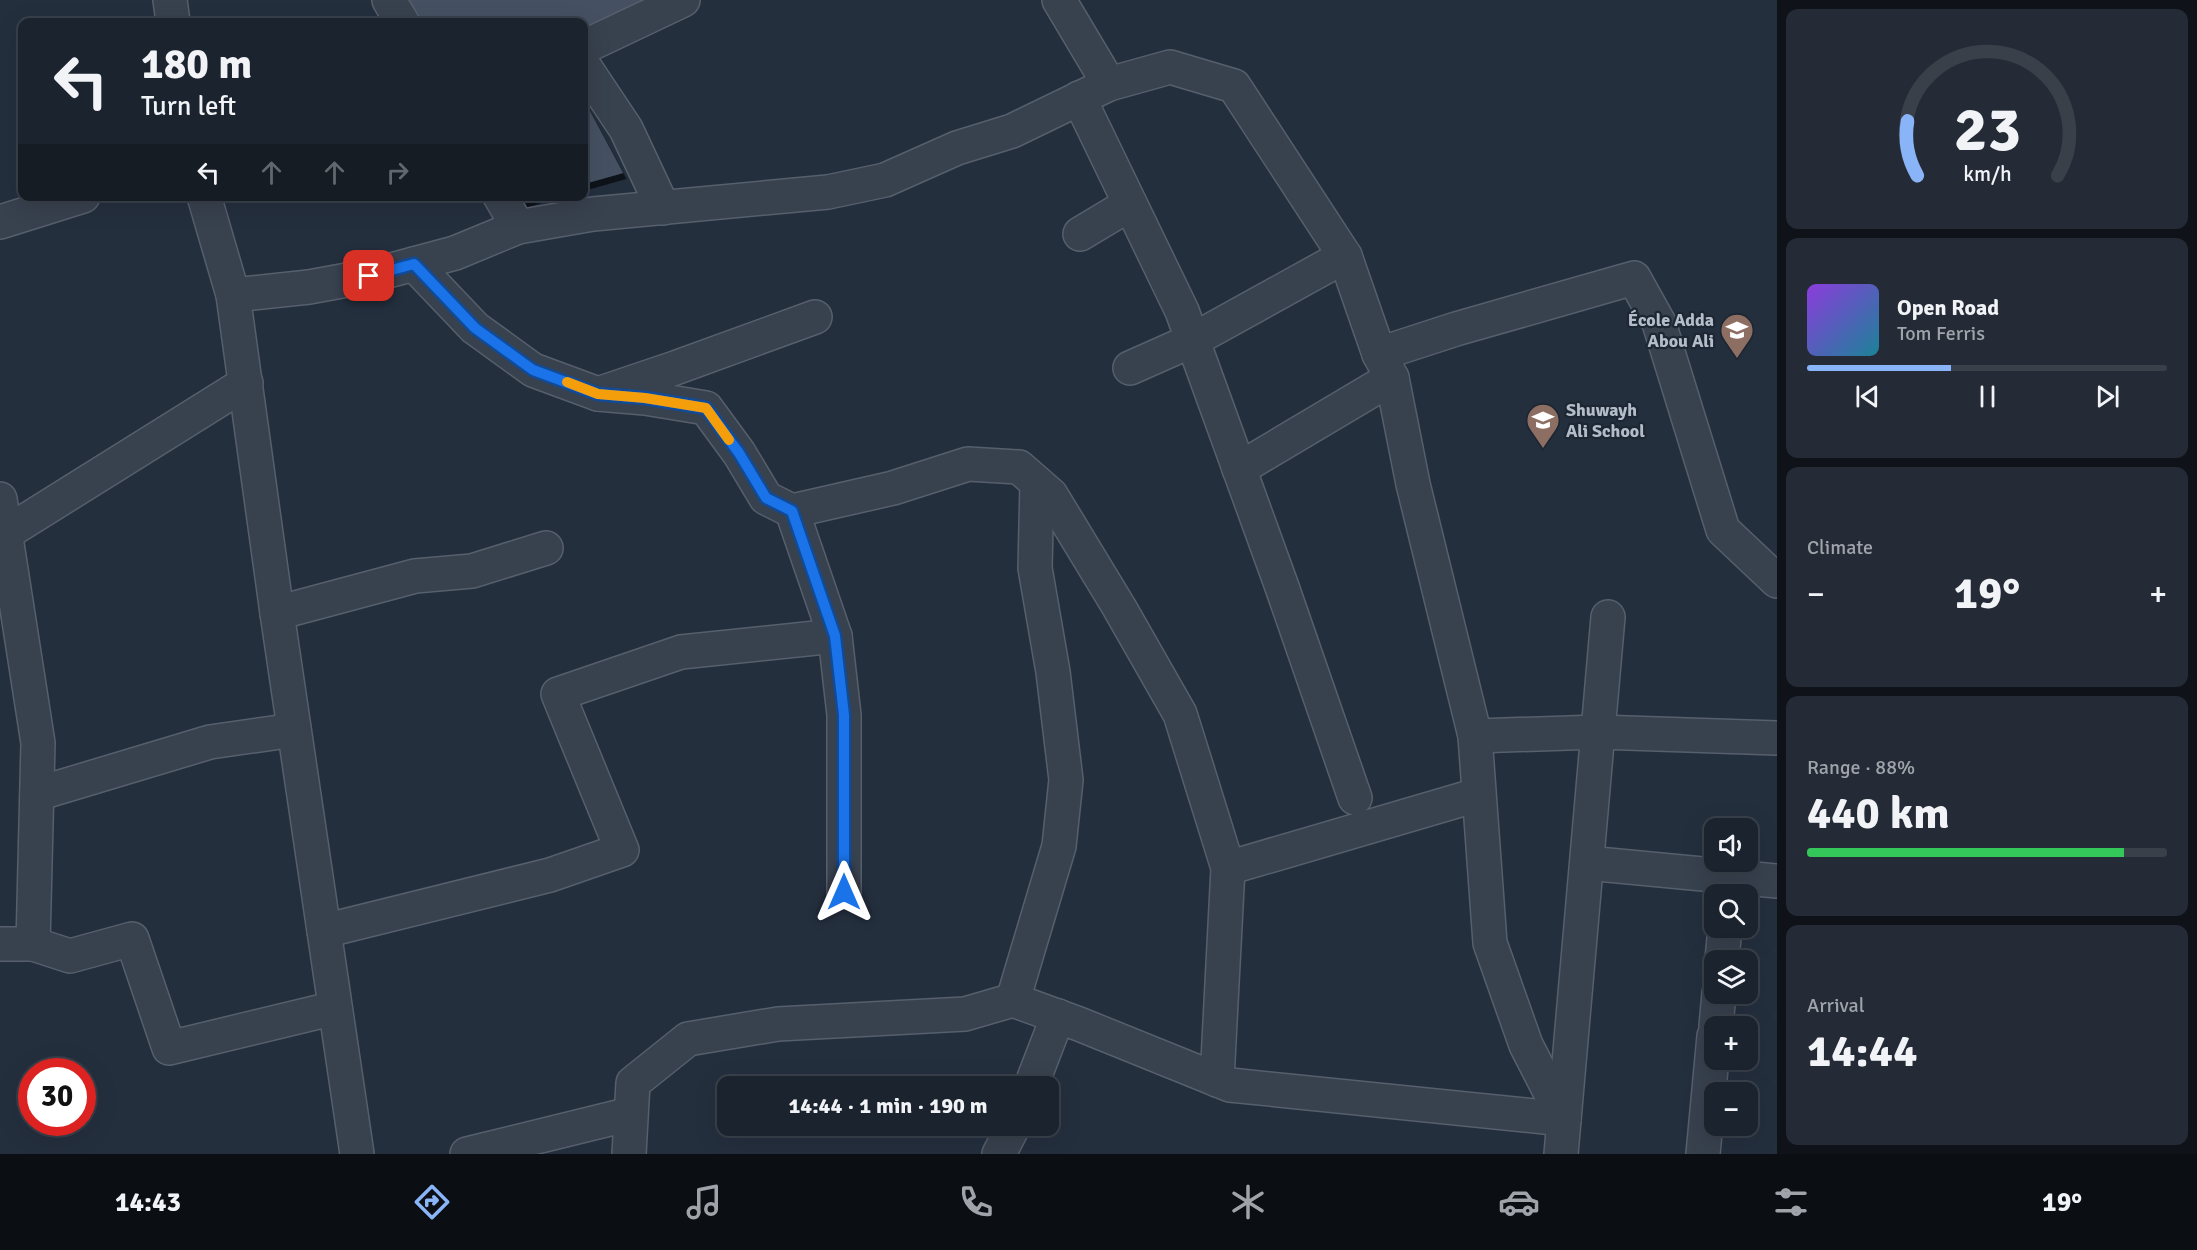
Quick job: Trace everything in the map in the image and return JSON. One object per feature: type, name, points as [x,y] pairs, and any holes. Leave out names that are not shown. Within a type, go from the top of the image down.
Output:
[{"type":"street","points":[[170,0],[172,18]]},
{"type":"street","points":[[389,0],[400,18]]},
{"type":"street","points":[[588,45],[683,0]]},
{"type":"street","points":[[1059,0],[1109,84]]},
{"type":"street","points":[[233,295],[309,287],[369,276],[455,253],[518,227],[594,214],[828,192],[885,180],[957,148],[1012,130],[1109,84],[1170,67],[1234,86],[1346,256],[1385,366],[1475,736],[1477,795],[1490,943],[1526,1045],[1564,1119]]},
{"type":"street","points":[[588,72],[626,129],[663,208]]},
{"type":"street","points":[[1079,98],[1182,311],[1354,798]]},
{"type":"street","points":[[0,222],[67,201]]},
{"type":"street","points":[[205,201],[233,295],[277,613],[357,1154]]},
{"type":"street","points":[[503,201],[518,227]]},
{"type":"street","points":[[1080,234],[1130,204]]},
{"type":"street","points":[[1130,368],[1193,340],[1346,256]]},
{"type":"street","points":[[414,264],[475,328],[533,370],[598,394],[645,398],[706,408],[739,453],[766,498],[792,511],[893,488],[968,464],[1019,467],[1051,495],[1180,714],[1228,868],[1217,1080]]},
{"type":"street","points":[[1239,469],[1385,366],[1456,329],[1634,278],[1659,323],[1723,530],[1777,581]]},
{"type":"street","points":[[598,394],[815,317]]},
{"type":"street","points":[[6,533],[246,382]]},
{"type":"street","points":[[1013,1000],[1059,846],[1066,780],[1053,672],[1035,568],[1037,483]]},
{"type":"street","points":[[0,499],[6,533],[9,609],[38,743],[33,944]]},
{"type":"street","points":[[792,511],[835,636],[844,715],[844,892]]},
{"type":"street","points":[[277,613],[415,576],[472,571],[546,548]]},
{"type":"street","points":[[1561,1154],[1608,617]]},
{"type":"street","points":[[324,931],[550,875],[622,850],[558,694],[681,652],[835,636]]},
{"type":"street","points":[[37,794],[210,742],[294,730]]},
{"type":"street","points":[[1475,736],[1598,732],[1777,738]]},
{"type":"street","points":[[1228,868],[1477,795]]},
{"type":"street","points":[[1587,863],[1724,884]]},
{"type":"street","points":[[1742,884],[1777,881]]},
{"type":"street","points":[[0,944],[33,944],[70,956],[132,939],[169,1048],[335,1008]]},
{"type":"street","points":[[629,1154],[633,1083],[688,1039],[778,1024],[965,1014],[1013,1000],[1230,1085],[1564,1119]]},
{"type":"street","points":[[1035,1076],[1058,1016]]},
{"type":"street","points":[[1703,1154],[1711,1070]]},
{"type":"street","points":[[467,1154],[630,1114]]},
{"type":"street","points":[[999,1154],[1008,1136]]},
{"type":"building","points":[[405,0],[644,0],[588,26],[588,18],[416,18]]},
{"type":"building","points":[[588,107],[623,173],[588,183]]},
{"type":"slow traffic","points":[[567,382],[598,394],[645,398],[706,408],[729,440]]},
{"type":"place","name":"École Adda Abou Ali","points":[[1737,359]]},
{"type":"place","name":"Shuwayh Ali School","points":[[1543,449]]},
{"type":"route","points":[[369,276],[414,264],[475,328],[533,370],[598,394],[645,398],[706,408],[739,453],[766,498],[792,511],[835,636],[844,715],[844,892]]}]
